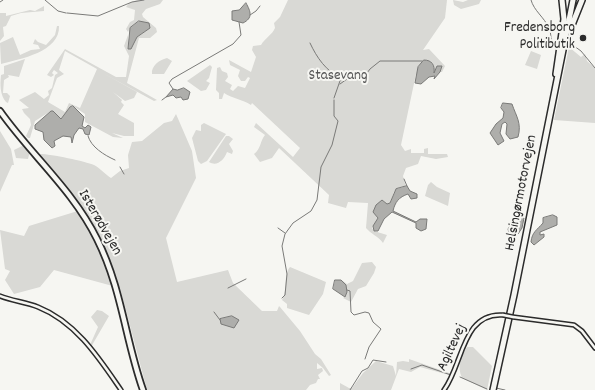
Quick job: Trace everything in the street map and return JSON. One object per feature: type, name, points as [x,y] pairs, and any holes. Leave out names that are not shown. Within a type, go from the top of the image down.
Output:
[{"type":"highway","points":[[556,74],[564,19],[562,0]]},
{"type":"highway","name":"Helsingørmotorvejen","points":[[491,390],[570,0]]},
{"type":"highway","name":"Helsingørmotorvejen","points":[[491,390],[514,295],[574,0]]},
{"type":"highway","points":[[560,65],[573,21],[582,0]]},
{"type":"highway","name":"Isterødvejen","points":[[0,110],[72,198],[97,238],[119,294],[136,367],[144,390]]},
{"type":"street","points":[[0,296],[38,307],[66,322],[89,347],[121,390]]},
{"type":"street","name":"Agiltevej","points":[[444,390],[453,376],[474,327],[486,317],[503,315],[574,325],[582,331],[595,348]]},
{"type":"green space","points":[[137,0],[163,0],[160,4],[146,9],[142,14],[143,17],[156,28],[157,32],[150,38],[139,38],[127,83],[157,100],[154,101],[101,72],[137,92],[134,98],[125,101],[113,92],[122,100],[121,102],[124,105],[118,114],[134,123],[134,136],[124,136],[112,133],[123,138],[113,137],[85,122],[85,114],[73,106],[70,107],[61,120],[53,111],[51,111],[35,121],[30,138],[28,138],[26,136],[31,125],[30,119],[22,109],[29,108],[19,100],[35,92],[44,99],[49,95],[48,91],[52,88],[55,75],[58,73],[54,70],[52,73],[54,75],[51,77],[47,75],[65,49],[116,77],[126,77],[129,56],[124,46],[128,35],[128,48],[137,37],[146,31],[139,21],[130,28],[128,32],[126,29],[130,22],[134,20],[135,10],[126,7],[129,3]],"holes":[[[65,51],[97,69],[80,108],[69,103],[65,112],[48,102],[57,78],[64,74],[59,70]]]},
{"type":"green space","name":"Stasevang","points":[[288,0],[447,0],[445,18],[423,50],[429,49],[445,66],[442,72],[440,72],[442,66],[437,66],[436,73],[434,73],[433,64],[430,61],[416,74],[401,145],[405,151],[411,149],[411,153],[424,153],[424,149],[428,148],[428,154],[447,154],[448,157],[436,159],[421,156],[418,164],[406,168],[403,176],[406,187],[400,187],[394,192],[390,203],[387,204],[383,201],[375,213],[378,220],[372,228],[374,231],[387,235],[383,243],[366,228],[368,203],[348,202],[346,208],[328,203],[329,195],[279,148],[272,158],[260,162],[254,154],[258,150],[265,135],[254,127],[256,123],[293,157],[300,148],[252,103],[251,105],[224,93],[222,99],[219,99],[219,93],[216,90],[217,68],[220,67],[222,71],[227,73],[228,77],[225,81],[232,85],[230,89],[233,91],[238,86],[245,88],[250,78],[248,77],[245,81],[241,81],[238,76],[240,70],[230,65],[229,60],[251,72],[256,57],[252,50],[253,46],[261,45],[272,33],[275,28],[274,23],[280,17]]},
{"type":"green space","points":[[453,0],[463,2],[468,0],[481,0],[479,4],[461,9],[454,5]]},
{"type":"green space","points":[[44,6],[44,11],[21,13],[11,16],[6,26],[3,27],[4,36],[0,41],[0,13],[6,13],[6,16],[30,10],[35,11]]},
{"type":"green space","points":[[57,26],[59,26],[58,35],[46,48],[28,57],[1,64],[0,43],[13,37],[20,55],[31,50],[40,49],[38,45],[33,44],[35,39],[46,45],[55,35]]},
{"type":"green space","points":[[569,47],[581,57],[585,54],[587,61],[595,68],[595,123],[554,120]]},
{"type":"green space","points":[[531,51],[541,55],[537,69],[525,65]]},
{"type":"green space","points":[[167,58],[172,61],[164,74],[152,74],[153,68],[156,64]]},
{"type":"green space","points":[[25,59],[19,77],[8,75],[9,77],[4,80],[3,93],[7,93],[10,96],[8,103],[4,99],[1,90],[1,75],[4,74],[4,66]]},
{"type":"green space","points":[[210,65],[212,67],[209,78],[206,81],[210,83],[206,90],[201,91],[187,81]]},
{"type":"green space","points":[[176,114],[192,151],[196,178],[166,238],[177,282],[228,270],[233,283],[262,311],[277,311],[279,306],[300,331],[331,375],[329,376],[323,368],[317,363],[317,369],[322,368],[323,371],[318,375],[320,379],[318,379],[316,383],[310,385],[306,390],[147,390],[120,288],[54,270],[40,287],[14,294],[5,280],[10,271],[5,269],[0,230],[24,236],[29,226],[81,210],[67,188],[38,154],[75,159],[89,163],[96,166],[111,178],[120,171],[129,168],[128,155],[132,142],[142,141],[164,123],[172,121]]},
{"type":"green space","points":[[204,123],[226,134],[207,161],[201,164],[198,161],[192,138],[196,130],[201,131],[201,125]]},
{"type":"green space","points":[[0,131],[11,149],[14,165],[12,165],[0,192]]},
{"type":"green space","points":[[226,136],[233,139],[229,144],[233,151],[232,154],[227,152],[220,162],[215,164],[209,162]]},
{"type":"green space","points":[[24,145],[30,151],[28,159],[16,158],[14,150]]},
{"type":"green space","points":[[431,182],[437,187],[450,193],[448,206],[425,196],[428,185]]},
{"type":"green space","points":[[372,262],[376,267],[366,286],[358,289],[351,302],[343,298],[345,297],[346,285],[342,280],[347,284],[353,281],[362,263]]},
{"type":"green space","points":[[290,267],[326,282],[323,294],[309,315],[287,308],[287,304],[282,300],[285,292],[287,274]]},
{"type":"green space","points":[[97,310],[102,311],[109,316],[91,347],[90,345],[98,327],[91,317]]},
{"type":"green space","points":[[467,347],[473,347],[492,366],[487,390],[462,378],[460,362]]},
{"type":"green space","points":[[409,359],[452,374],[446,385],[444,385],[449,375],[420,367],[411,372],[399,369],[391,390],[340,390],[340,383],[352,388],[363,373],[376,361],[393,366],[396,376],[397,362],[409,362]]},
{"type":"shaded area","points":[[246,3],[250,12],[250,17],[243,23],[232,20],[232,11],[239,10]]},
{"type":"shaded area","points":[[139,21],[149,23],[150,28],[137,37],[131,49],[128,49],[130,28]]},
{"type":"shaded area","points":[[424,60],[429,61],[432,64],[434,73],[437,66],[442,66],[440,72],[434,79],[435,76],[429,77],[421,84],[415,83],[418,67]]},
{"type":"shaded area","points":[[184,88],[190,92],[188,99],[183,100],[181,97],[176,98],[173,95],[166,97],[173,89],[177,90]]},
{"type":"shaded area","points":[[503,103],[512,104],[518,120],[519,132],[518,137],[510,139],[506,134],[507,124],[505,122],[502,124],[500,133],[504,141],[498,145],[490,133],[496,124],[503,118],[504,112],[501,108]]},
{"type":"shaded area","points":[[73,106],[84,117],[82,126],[85,128],[88,125],[91,127],[89,135],[85,134],[83,129],[79,128],[74,135],[72,143],[71,137],[63,136],[54,141],[55,146],[52,148],[44,140],[43,132],[35,129],[35,125],[51,111],[53,111],[61,119],[70,107]]},
{"type":"shaded area","points":[[407,186],[410,191],[417,194],[417,198],[411,199],[408,194],[400,198],[396,202],[393,211],[416,222],[420,219],[427,219],[426,229],[421,231],[416,228],[416,223],[392,212],[384,219],[378,231],[374,231],[373,226],[378,218],[373,212],[376,205],[382,200],[387,204],[390,203],[396,189]]},
{"type":"shaded area","points":[[553,215],[557,217],[557,225],[540,232],[540,235],[544,234],[544,237],[534,245],[531,242],[532,236],[543,223],[543,218]]},
{"type":"shaded area","points":[[520,217],[524,218],[522,228],[518,234],[509,233],[508,229],[514,219]]},
{"type":"shaded area","points":[[335,280],[341,280],[346,285],[347,292],[345,297],[333,289]]},
{"type":"shaded area","points":[[232,316],[239,320],[234,328],[221,324],[220,319]]},
{"type":"waterway","points":[[45,0],[58,11],[66,13]]},
{"type":"waterway","points":[[67,13],[98,16],[132,2],[144,0]]},
{"type":"waterway","points":[[531,0],[532,4],[547,24],[550,30],[552,42],[556,45]]},
{"type":"waterway","points":[[250,15],[260,6]]},
{"type":"waterway","points":[[173,89],[169,83],[172,79],[233,44],[241,35],[239,22]]},
{"type":"waterway","points":[[310,43],[322,64],[341,78],[334,98]]},
{"type":"waterway","points":[[574,46],[581,51],[595,68]]},
{"type":"waterway","points":[[364,77],[370,69],[380,61],[422,61]]},
{"type":"waterway","points":[[340,84],[347,79],[363,77]]},
{"type":"waterway","points":[[162,100],[166,97]]},
{"type":"waterway","points":[[282,298],[285,295],[287,274],[282,246],[285,234],[293,223],[311,211],[317,200],[321,167],[332,145],[338,121],[334,116],[334,100]]},
{"type":"waterway","points":[[88,136],[95,147],[102,153],[115,160]]},
{"type":"waterway","points":[[120,167],[124,174]]},
{"type":"waterway","points":[[404,179],[407,186]]},
{"type":"waterway","points":[[278,228],[285,233]]},
{"type":"waterway","points":[[228,288],[246,279]]},
{"type":"waterway","points":[[347,290],[350,291],[351,312],[354,315],[365,312],[369,313],[373,322],[381,329],[369,347],[365,359]]},
{"type":"waterway","points":[[214,312],[220,320]]},
{"type":"waterway","points":[[350,390],[362,371],[368,368],[373,360],[386,362]]},
{"type":"waterway","points":[[411,369],[422,365],[451,375]]},
{"type":"waterway","points":[[460,377],[487,389]]},
{"type":"waterway","points":[[496,388],[505,390]]},
{"type":"place","name":"Fredensborg Politibutik","points":[[583,38]]}]
